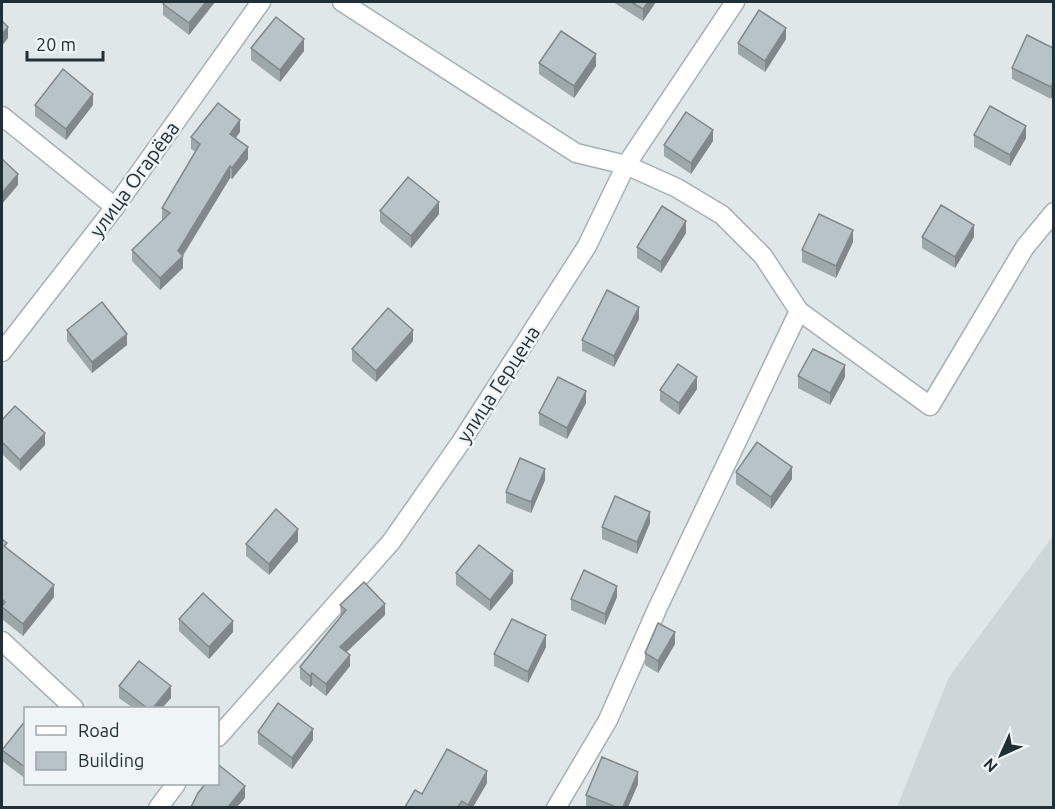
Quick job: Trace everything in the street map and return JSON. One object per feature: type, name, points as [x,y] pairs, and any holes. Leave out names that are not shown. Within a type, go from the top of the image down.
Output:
[{"type":"street","name":"улица Огарёва","points":[[2,352],[115,207],[261,2]]},
{"type":"street","points":[[342,2],[576,153],[626,165],[677,188],[722,215],[763,256],[799,311],[930,406],[1026,247],[1053,212]]},
{"type":"street","name":"улица Герцена","points":[[219,735],[391,542],[461,442],[587,246],[626,165],[735,2]]},
{"type":"street","points":[[2,116],[115,207]]},
{"type":"street","points":[[556,807],[608,720],[658,607],[799,311]]},
{"type":"street","points":[[2,641],[73,707]]},
{"type":"shaded area","points":[[1053,536],[1053,807],[897,807],[949,677]]},
{"type":"building","points":[[165,2],[206,2],[189,23],[163,4]]},
{"type":"building","points":[[631,2],[648,2],[643,9]]},
{"type":"building","points":[[759,10],[786,28],[765,61],[738,43]]},
{"type":"building","points":[[276,17],[304,39],[280,70],[251,48]]},
{"type":"building","points":[[2,21],[8,27],[2,34]]},
{"type":"building","points":[[561,31],[596,54],[574,86],[539,63]]},
{"type":"building","points":[[1027,35],[1053,48],[1051,87],[1012,68]]},
{"type":"building","points":[[63,69],[93,94],[66,129],[35,105]]},
{"type":"building","points":[[218,103],[240,120],[230,134],[248,147],[232,168],[230,166],[178,251],[183,256],[160,278],[132,250],[170,213],[162,208],[200,144],[191,137]]},
{"type":"building","points":[[990,106],[1026,126],[1010,155],[974,135]]},
{"type":"building","points":[[686,112],[713,130],[691,163],[664,145]]},
{"type":"building","points":[[2,159],[18,174],[2,193]]},
{"type":"building","points":[[408,177],[439,202],[411,236],[380,211]]},
{"type":"building","points":[[941,205],[974,225],[955,257],[922,237]]},
{"type":"building","points":[[662,206],[686,221],[661,262],[637,247]]},
{"type":"building","points":[[819,214],[853,230],[836,266],[802,250]]},
{"type":"building","points":[[607,290],[639,307],[614,356],[582,340]]},
{"type":"building","points":[[102,302],[127,334],[92,362],[67,330]]},
{"type":"building","points":[[388,308],[413,330],[376,371],[352,349]]},
{"type":"building","points":[[813,349],[845,365],[830,393],[798,376]]},
{"type":"building","points":[[678,364],[697,377],[679,403],[660,390]]},
{"type":"building","points":[[558,377],[586,391],[567,428],[539,413]]},
{"type":"building","points":[[15,406],[45,433],[20,460],[2,442],[2,420]]},
{"type":"building","points":[[757,442],[792,467],[771,497],[736,472]]},
{"type":"building","points":[[520,458],[545,469],[531,502],[506,492]]},
{"type":"building","points":[[615,496],[650,512],[637,542],[602,527]]},
{"type":"building","points":[[276,509],[298,529],[269,564],[246,544]]},
{"type":"building","points":[[2,539],[7,543],[4,546],[54,585],[23,624],[2,607],[5,602],[2,599]]},
{"type":"building","points":[[479,545],[513,571],[490,600],[456,573]]},
{"type":"building","points":[[584,570],[617,586],[605,614],[571,599]]},
{"type":"building","points":[[364,582],[385,604],[340,647],[350,655],[326,684],[312,673],[310,676],[300,667],[346,610],[340,605]]},
{"type":"building","points":[[203,593],[233,621],[209,647],[179,619]]},
{"type":"building","points":[[512,619],[546,635],[528,672],[494,654]]},
{"type":"building","points":[[658,623],[675,632],[658,661],[645,653]]},
{"type":"building","points":[[139,661],[171,686],[154,707],[146,707],[119,686]]},
{"type":"building","points":[[278,703],[313,729],[292,758],[258,732]]},
{"type":"building","points":[[24,722],[24,766],[2,750]]},
{"type":"building","points":[[447,749],[487,771],[468,805],[462,801],[458,807],[405,807],[415,790],[422,794]]},
{"type":"building","points":[[602,757],[638,772],[623,807],[616,807],[586,795]]},
{"type":"building","points":[[220,766],[245,786],[228,807],[191,807],[204,785],[219,785]]}]
